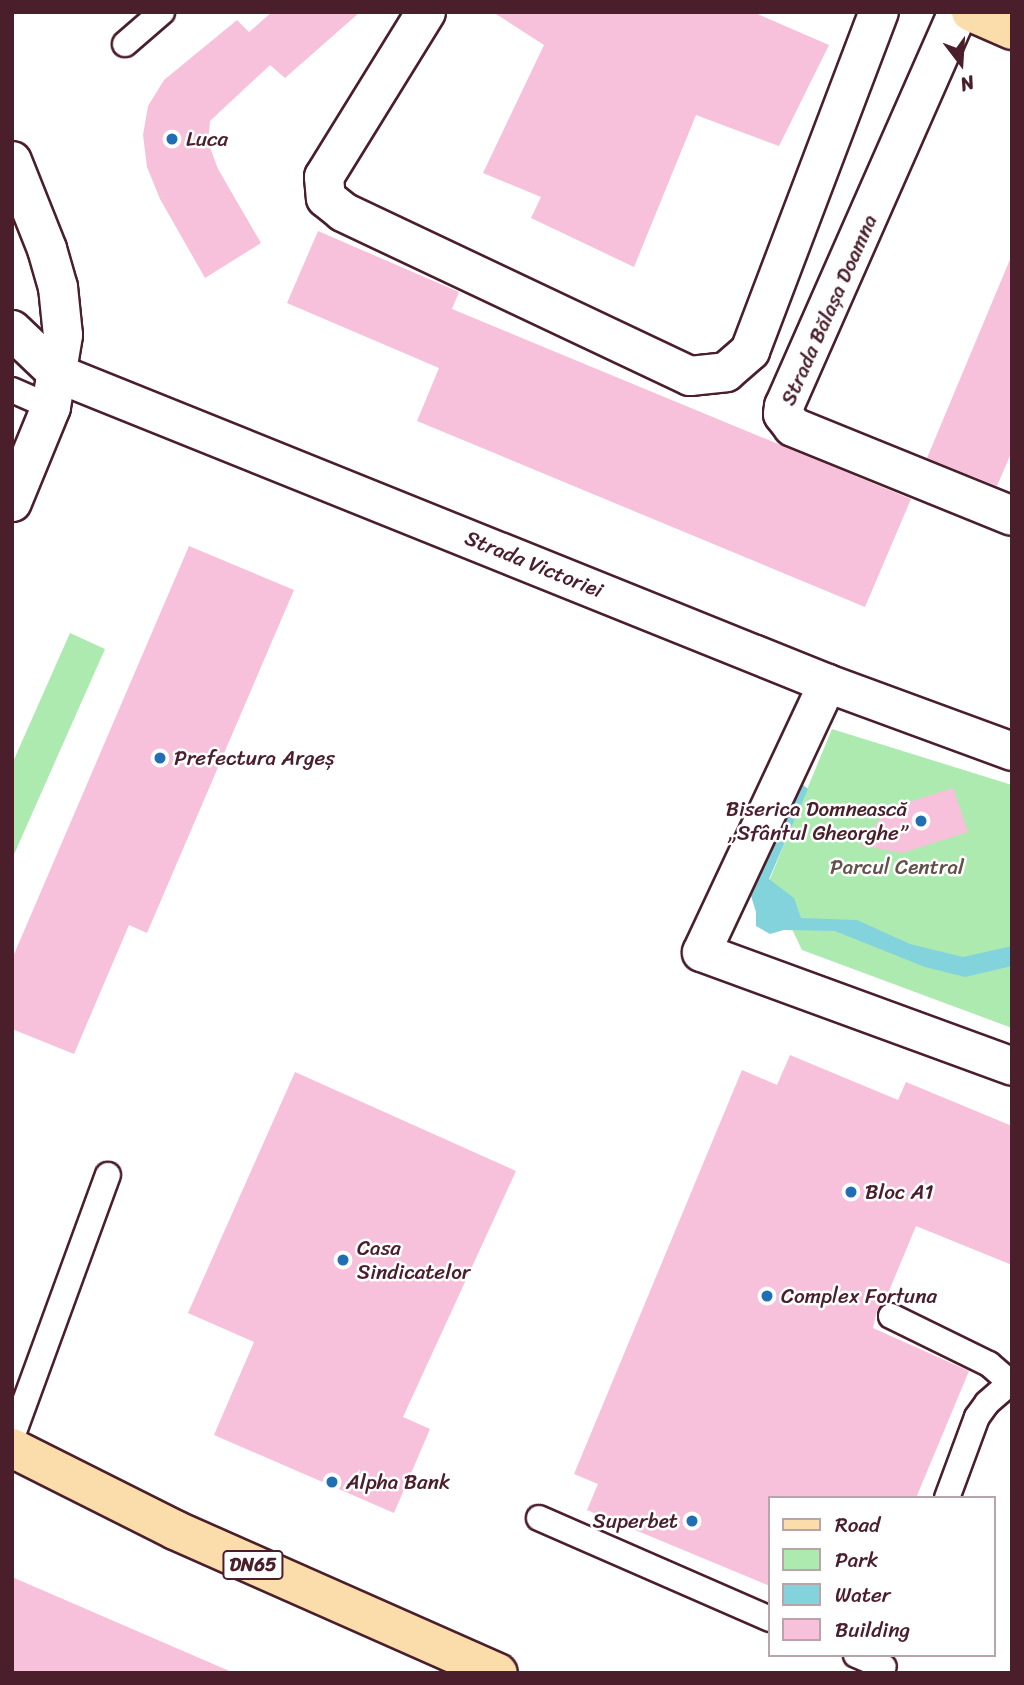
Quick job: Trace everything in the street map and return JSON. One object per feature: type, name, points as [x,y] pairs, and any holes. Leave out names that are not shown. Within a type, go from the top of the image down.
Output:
[{"type":"main road","points":[[971,12],[1012,30]]},
{"type":"main road","name":"DN65","points":[[12,1448],[175,1530],[498,1673]]},
{"type":"street","points":[[426,12],[324,177],[326,198],[343,212],[690,376],[726,372],[750,351],[879,12]]},
{"type":"street","name":"Strada Bălașa Doamna","points":[[958,12],[784,405],[783,414],[793,427],[1012,516]]},
{"type":"street","points":[[12,160],[58,287],[63,335],[54,390],[12,502]]},
{"type":"street","points":[[12,330],[54,390]]},
{"type":"street","name":"Strada Victoriei","points":[[54,390],[1012,751]]},
{"type":"street","points":[[827,683],[701,952],[1012,1066]]},
{"type":"lane","points":[[125,44],[162,12]]},
{"type":"lane","points":[[12,390],[54,390]]},
{"type":"lane","points":[[12,1437],[108,1175]]},
{"type":"lane","points":[[891,1316],[989,1364],[1011,1381],[987,1403],[977,1417],[948,1496]]},
{"type":"lane","points":[[987,1403],[1012,1411]]},
{"type":"lane","points":[[540,1518],[768,1618]]},
{"type":"lane","points":[[862,1657],[884,1665]]},
{"type":"green space","points":[[70,633],[105,649],[12,859],[12,764]]},
{"type":"green space","name":"Parcul Central","points":[[832,729],[1012,785],[1012,1028],[802,950],[769,881]]},
{"type":"water","points":[[794,777],[808,789],[769,879],[794,898],[801,918],[857,920],[910,944],[963,957],[1012,946],[1012,966],[965,977],[925,967],[835,931],[784,930],[770,934],[756,926],[756,912],[747,883]]},
{"type":"building","points":[[272,12],[360,12],[285,78],[270,65],[210,121],[208,142],[218,169],[261,243],[205,278],[160,199],[147,167],[143,135],[148,106],[164,80],[237,20],[249,32]]},
{"type":"building","points":[[493,12],[753,12],[829,45],[779,146],[696,115],[634,267],[531,218],[541,197],[483,173],[544,45]]},
{"type":"building","points":[[318,231],[459,292],[452,309],[911,499],[865,607],[417,421],[439,368],[287,303]]},
{"type":"building","points":[[1011,257],[1012,451],[997,486],[927,458]]},
{"type":"building","name":"Prefectura Argeș","points":[[189,546],[294,590],[147,933],[129,925],[74,1054],[12,1029],[12,959]]},
{"type":"building","name":"Biserica Domnească „Sfântul Gheorghe”","points":[[953,788],[968,832],[902,853],[860,845],[887,809]]},
{"type":"building","name":"Complex Fortuna","points":[[790,1055],[898,1100],[906,1082],[1012,1126],[1012,1265],[916,1226],[884,1303],[877,1310],[873,1328],[969,1371],[917,1496],[768,1496],[768,1585],[587,1510],[598,1484],[574,1474],[742,1070],[777,1085]]},
{"type":"building","name":"Casa Sindicatelor","points":[[295,1072],[516,1171],[403,1417],[430,1429],[394,1513],[214,1435],[254,1342],[188,1313]]},
{"type":"building","points":[[12,1577],[234,1673],[12,1673]]},
{"type":"place","name":"Luca","points":[[172,139]]},
{"type":"place","name":"Prefectura Argeș","points":[[160,758]]},
{"type":"place","name":"Biserica Domnească „Sfântul Gheorghe”","points":[[921,821]]},
{"type":"place","name":"Bloc A1","points":[[851,1192]]},
{"type":"place","name":"Casa Sindicatelor","points":[[343,1260]]},
{"type":"place","name":"Complex Fortuna","points":[[767,1296]]},
{"type":"place","name":"Alpha Bank","points":[[332,1482]]},
{"type":"place","name":"Superbet","points":[[692,1521]]}]
